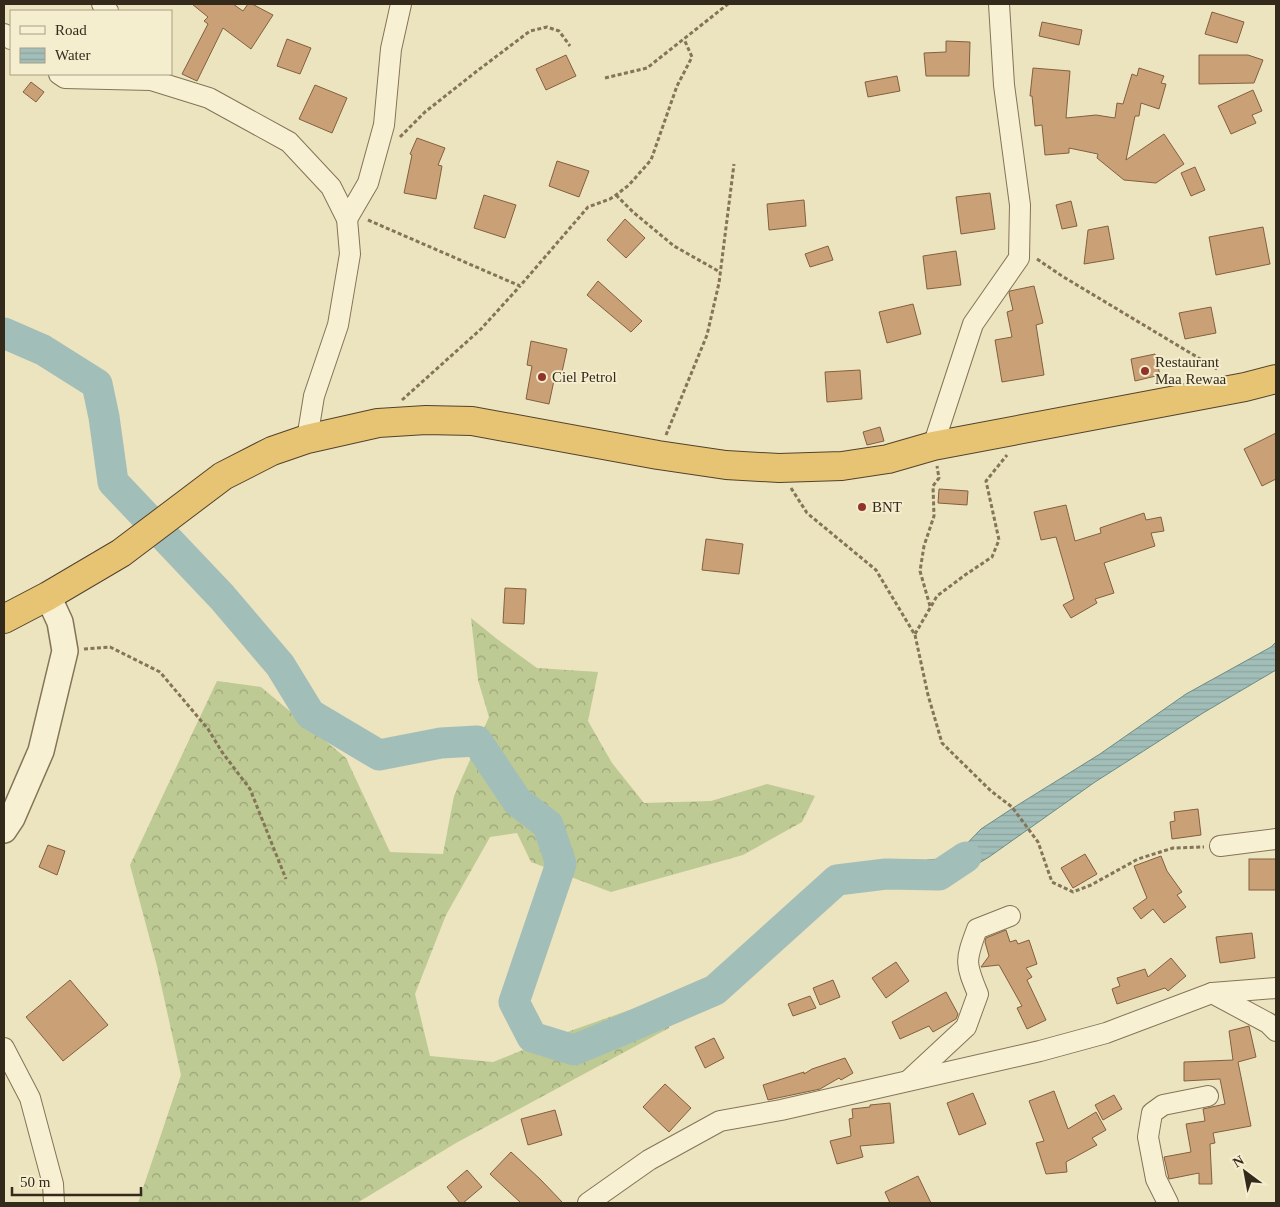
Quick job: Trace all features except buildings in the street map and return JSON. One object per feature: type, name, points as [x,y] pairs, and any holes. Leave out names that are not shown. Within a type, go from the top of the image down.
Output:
[{"type":"highway","points":[[4,619],[48,596],[120,553],[223,476],[272,451],[307,439],[378,423],[426,420],[472,421],[726,466],[779,468],[842,466],[888,459],[933,446],[1276,379]]},
{"type":"street","points":[[349,216],[368,183],[384,124],[391,49],[401,4]]},
{"type":"street","points":[[933,446],[973,324],[1019,258],[1020,205],[1004,85],[999,4]]},
{"type":"street","points":[[60,75],[65,78],[165,80],[209,98],[289,142],[331,187],[349,216],[350,254],[338,325],[314,396],[307,439]]},
{"type":"street","points":[[4,830],[12,818],[41,751],[65,651],[60,622],[48,596]]},
{"type":"street","points":[[1220,846],[1276,839]]},
{"type":"street","points":[[908,1081],[966,1027],[978,994],[968,970],[968,954],[977,929],[1010,916]]},
{"type":"street","points":[[588,1203],[649,1160],[720,1121],[781,1110],[1040,1051],[1106,1034],[1212,993],[1276,988]]},
{"type":"street","points":[[1212,993],[1268,1023],[1276,1031]]},
{"type":"street","points":[[4,1048],[30,1098],[53,1184],[54,1203]]},
{"type":"street","points":[[1168,1203],[1156,1179],[1148,1137],[1152,1113],[1163,1104],[1208,1096]]},
{"type":"path","points":[[605,78],[647,68],[728,4]]},
{"type":"path","points":[[397,140],[425,112],[530,31],[547,27],[559,31],[570,46]]},
{"type":"path","points":[[378,423],[417,385],[481,329],[588,207],[616,195],[629,185],[651,160],[677,86],[692,57],[684,39]]},
{"type":"path","points":[[658,455],[707,335],[720,272],[734,164]]},
{"type":"path","points":[[616,195],[674,246],[720,272]]},
{"type":"path","points":[[349,216],[520,286]]},
{"type":"path","points":[[1019,249],[1245,386]]},
{"type":"path","points":[[915,634],[937,596],[964,575],[992,557],[999,540],[986,481],[1012,449],[1022,428]]},
{"type":"path","points":[[930,607],[920,571],[924,546],[934,516],[933,486],[939,478],[933,446]]},
{"type":"path","points":[[779,468],[806,513],[876,570],[915,634],[928,695],[942,743],[991,791],[1012,807],[1038,842],[1052,882],[1073,892],[1091,885],[1138,859],[1173,848],[1220,846]]},
{"type":"path","points":[[65,651],[110,646],[160,672],[208,729],[222,752],[250,789],[286,879]]},
{"type":"green space","points":[[471,618],[537,668],[598,672],[588,721],[612,763],[644,803],[711,801],[767,784],[815,796],[802,822],[743,855],[611,892],[531,862],[517,833],[490,837],[446,915],[415,994],[430,1056],[493,1062],[570,1031],[669,996],[669,1028],[456,1143],[357,1203],[138,1203],[181,1075],[157,966],[130,865],[217,681],[261,687],[346,758],[390,852],[443,854],[454,796],[489,717],[478,680]]},
{"type":"water","points":[[1276,642],[1276,670],[1203,713],[1095,782],[989,857],[961,874],[931,886],[927,860],[953,858],[981,829],[1100,754],[1186,694],[1271,647]]},
{"type":"waterway","points":[[4,333],[43,350],[97,384],[104,417],[113,482],[222,597],[280,665],[310,714],[379,755],[441,743],[477,741],[517,801],[548,825],[561,864],[514,1002],[532,1037],[574,1050],[715,990],[837,880],[886,874],[939,875],[966,857]]},
{"type":"place","name":"Restaurant Maa Rewaa","points":[[1145,371]]},
{"type":"place","name":"Ciel Petrol","points":[[542,377]]},
{"type":"place","name":"BNT","points":[[862,507]]}]
